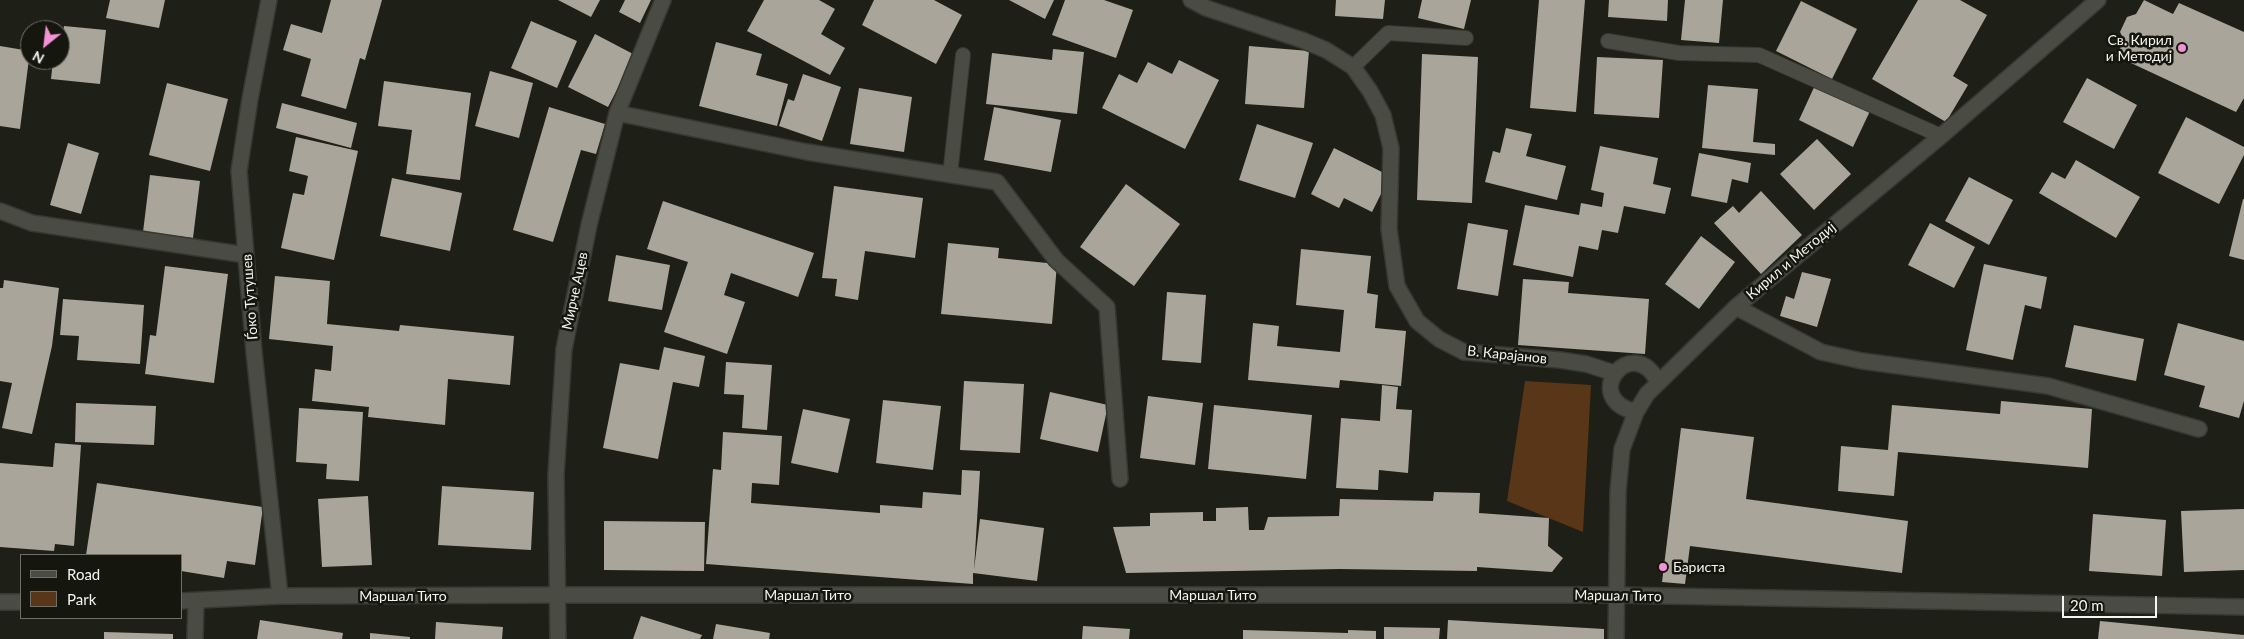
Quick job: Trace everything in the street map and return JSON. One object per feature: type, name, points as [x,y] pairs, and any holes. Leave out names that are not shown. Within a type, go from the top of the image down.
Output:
[{"type":"street","name":"Ѓоко Тутушев","points":[[269,0],[253,81],[239,171],[254,352],[280,596]]},
{"type":"street","name":"Мирче Ацев","points":[[558,639],[556,475],[564,348],[589,226],[617,113],[663,0]]},
{"type":"street","points":[[1191,0],[1206,8],[1302,40],[1326,50],[1353,67]]},
{"type":"street","name":"Кирил и Методиј","points":[[1616,639],[1615,595],[1618,491],[1622,449],[1636,412],[1658,382],[1736,307],[1941,136],[2098,0]]},
{"type":"street","name":"В. Карајанов","points":[[1353,67],[1383,115],[1391,148],[1389,229],[1397,286],[1417,321],[1439,338],[1464,352],[1522,359],[1560,360],[1586,364],[1614,374]]},
{"type":"street","points":[[617,113],[807,152],[997,182],[1056,260],[1107,307],[1120,478]]},
{"type":"street","points":[[0,211],[32,223],[246,256]]},
{"type":"street","points":[[1736,307],[1822,352],[1862,361],[2048,386],[2199,429]]},
{"type":"street","points":[[1636,412],[1622,409],[1613,399],[1610,386],[1614,374],[1622,366],[1628,364],[1645,365],[1653,372],[1658,382]]},
{"type":"street","name":"Маршал Тито","points":[[189,601],[280,596],[1615,595],[2244,607]]},
{"type":"street","points":[[189,601],[195,639]]},
{"type":"street","points":[[0,602],[20,602]]},
{"type":"lane","points":[[1353,67],[1388,33],[1466,38]]},
{"type":"lane","points":[[1608,42],[1679,53],[1759,55],[1941,136]]},
{"type":"lane","points":[[950,175],[963,55]]},
{"type":"green space","points":[[1525,381],[1591,385],[1583,532],[1507,501]]},
{"type":"building","points":[[110,0],[165,0],[159,28],[106,18]]},
{"type":"building","points":[[331,0],[382,0],[365,60],[360,58],[346,109],[301,96],[311,59],[283,50],[291,24],[322,33]]},
{"type":"building","points":[[558,0],[600,0],[591,17]]},
{"type":"building","points":[[625,0],[651,0],[640,23],[619,12]]},
{"type":"building","points":[[764,0],[819,0],[835,9],[821,34],[845,48],[830,75],[747,31]]},
{"type":"building","points":[[874,0],[934,0],[962,15],[936,64],[862,25]]},
{"type":"building","points":[[1009,0],[1054,0],[1045,19]]},
{"type":"building","points":[[1065,0],[1104,0],[1133,10],[1116,58],[1052,35]]},
{"type":"building","points":[[1336,0],[1385,0],[1383,19],[1335,16]]},
{"type":"building","points":[[1422,0],[1471,0],[1464,29],[1418,18]]},
{"type":"building","points":[[1539,0],[1585,0],[1576,112],[1530,108]]},
{"type":"building","points":[[1609,0],[1668,0],[1667,21],[1608,17]]},
{"type":"building","points":[[1685,0],[1723,0],[1719,43],[1681,40]]},
{"type":"building","points":[[1918,0],[1960,0],[1987,15],[1953,76],[1968,85],[1946,122],[1872,79]]},
{"type":"building","name":"Св. Кирил и Методиј","points":[[2144,0],[2173,14],[2179,3],[2244,32],[2244,98],[2236,112],[2116,56],[2124,40],[2120,32],[2127,17],[2136,14]]},
{"type":"building","points":[[1801,1],[1857,29],[1832,79],[1776,51]]},
{"type":"building","points":[[531,21],[577,41],[557,88],[511,68]]},
{"type":"building","points":[[70,27],[106,30],[100,84],[51,79],[52,70],[70,70]]},
{"type":"building","points":[[595,34],[635,55],[608,107],[568,87]]},
{"type":"building","points":[[716,42],[762,54],[756,75],[788,84],[777,126],[699,106]]},
{"type":"building","points":[[0,46],[20,49],[20,70],[28,70],[20,129],[0,126]]},
{"type":"building","points":[[1249,46],[1309,51],[1304,108],[1245,104]]},
{"type":"building","points":[[1053,49],[1084,52],[1077,114],[986,104],[992,53],[1052,60]]},
{"type":"building","points":[[1422,54],[1478,57],[1472,203],[1417,200]]},
{"type":"building","points":[[1597,57],[1663,60],[1659,118],[1594,114]]},
{"type":"building","points":[[1179,60],[1219,80],[1185,149],[1102,108],[1119,74],[1137,83],[1148,62],[1172,74]]},
{"type":"building","points":[[490,71],[533,83],[519,138],[475,126]]},
{"type":"building","points":[[803,74],[841,87],[822,141],[779,126],[788,99],[794,101]]},
{"type":"building","points":[[2087,78],[2137,105],[2114,149],[2063,122]]},
{"type":"building","points":[[384,81],[471,93],[460,180],[406,174],[412,130],[378,126]]},
{"type":"building","points":[[167,83],[228,99],[210,171],[149,155]]},
{"type":"building","points":[[1816,83],[1871,109],[1853,147],[1799,120]]},
{"type":"building","points":[[1708,85],[1758,89],[1753,142],[1775,144],[1775,155],[1702,148]]},
{"type":"building","points":[[859,88],[912,97],[904,152],[850,144]]},
{"type":"building","points":[[282,103],[357,123],[351,148],[276,128]]},
{"type":"building","points":[[549,107],[605,124],[596,154],[581,150],[553,242],[513,230]]},
{"type":"building","points":[[994,107],[1061,120],[1051,172],[984,160]]},
{"type":"building","points":[[2186,117],[2244,147],[2244,155],[2219,204],[2158,173]]},
{"type":"building","points":[[1257,124],[1313,143],[1295,198],[1239,180]]},
{"type":"building","points":[[1506,128],[1532,134],[1526,156],[1566,166],[1557,200],[1485,182],[1493,151],[1500,153]]},
{"type":"building","points":[[296,137],[358,151],[334,260],[281,248],[293,193],[304,195],[308,176],[289,171]]},
{"type":"building","points":[[1817,139],[1851,174],[1814,210],[1780,174]]},
{"type":"building","points":[[68,143],[99,153],[81,214],[50,205]]},
{"type":"building","points":[[1600,146],[1658,158],[1653,184],[1671,188],[1665,214],[1624,206],[1618,233],[1602,230],[1598,250],[1579,246],[1573,277],[1513,265],[1525,205],[1579,215],[1581,203],[1602,207],[1604,193],[1591,190]]},
{"type":"building","points":[[1334,148],[1390,176],[1372,212],[1344,198],[1339,208],[1311,194]]},
{"type":"building","points":[[1699,153],[1751,163],[1748,183],[1732,179],[1727,203],[1691,196]]},
{"type":"building","points":[[2076,160],[2140,197],[2116,238],[2039,193],[2052,172],[2065,179]]},
{"type":"building","points":[[150,175],[200,181],[193,238],[143,232]]},
{"type":"building","points":[[1969,177],[2013,200],[1989,245],[1945,221]]},
{"type":"building","points":[[392,178],[462,193],[450,251],[380,236]]},
{"type":"building","points":[[1126,184],[1180,224],[1134,286],[1080,247]]},
{"type":"building","points":[[834,186],[923,198],[915,258],[865,251],[858,300],[835,296],[837,279],[822,278]]},
{"type":"building","points":[[1761,191],[1802,235],[1761,274],[1714,223],[1733,206],[1739,213]]},
{"type":"building","points":[[2244,199],[2244,260],[2229,256]]},
{"type":"building","points":[[663,201],[814,253],[798,297],[731,273],[724,295],[745,302],[727,354],[664,332],[688,262],[647,249]]},
{"type":"building","points":[[1468,223],[1508,230],[1498,296],[1457,289]]},
{"type":"building","points":[[1930,223],[1975,247],[1954,288],[1908,265]]},
{"type":"building","points":[[1701,236],[1735,262],[1699,309],[1665,284]]},
{"type":"building","points":[[948,243],[999,248],[998,258],[1057,264],[1052,324],[941,314]]},
{"type":"building","points":[[1301,249],[1371,256],[1367,293],[1378,295],[1375,328],[1406,331],[1401,386],[1340,380],[1339,388],[1248,380],[1253,323],[1279,326],[1277,346],[1340,352],[1344,310],[1296,305]]},
{"type":"building","points":[[616,255],[670,265],[662,310],[608,301]]},
{"type":"building","points":[[1984,264],[2047,277],[2041,309],[2025,305],[2013,360],[1966,350]]},
{"type":"building","points":[[165,266],[228,274],[214,383],[145,374],[150,335],[156,336]]},
{"type":"building","points":[[1802,272],[1831,279],[1817,327],[1780,316],[1786,296],[1794,299]]},
{"type":"building","points":[[275,276],[330,281],[327,324],[399,331],[400,325],[514,336],[510,385],[448,379],[445,425],[368,417],[369,407],[312,401],[315,369],[331,371],[333,346],[269,339]]},
{"type":"building","points":[[1523,279],[1569,282],[1568,293],[1649,299],[1645,354],[1518,345]]},
{"type":"building","points":[[4,280],[59,288],[52,346],[32,434],[2,428],[12,383],[0,381],[0,288],[3,288]]},
{"type":"building","points":[[1167,292],[1206,295],[1201,363],[1162,360]]},
{"type":"building","points":[[63,299],[144,305],[140,364],[77,360],[79,336],[60,335]]},
{"type":"building","points":[[2178,323],[2244,341],[2244,401],[2239,418],[2199,407],[2205,386],[2164,375]]},
{"type":"building","points":[[2074,325],[2144,339],[2136,381],[2065,367]]},
{"type":"building","points":[[664,347],[705,356],[699,387],[673,382],[658,459],[603,448],[620,363],[659,370]]},
{"type":"building","points":[[726,362],[772,365],[767,430],[742,428],[744,395],[724,394]]},
{"type":"building","points":[[964,381],[1024,384],[1020,453],[960,450]]},
{"type":"building","points":[[1382,385],[1398,387],[1396,409],[1412,410],[1408,473],[1379,470],[1378,490],[1336,488],[1341,418],[1380,421]]},
{"type":"building","points":[[1050,392],[1108,405],[1098,452],[1040,439]]},
{"type":"building","points":[[1148,396],[1203,403],[1195,465],[1140,458]]},
{"type":"building","points":[[883,400],[941,406],[933,470],[876,463]]},
{"type":"building","points":[[2001,401],[2092,409],[2088,468],[1898,452],[1894,496],[1838,491],[1841,446],[1888,450],[1892,405],[2000,414]]},
{"type":"building","points":[[76,403],[156,406],[154,445],[75,442]]},
{"type":"building","points":[[1214,405],[1312,415],[1306,479],[1208,469]]},
{"type":"building","points":[[299,408],[363,412],[359,481],[326,479],[327,464],[296,462]]},
{"type":"building","points":[[803,409],[850,419],[838,473],[791,463]]},
{"type":"building","points":[[1681,428],[1754,437],[1746,499],[1908,521],[1902,573],[1690,546],[1685,584],[1662,582]]},
{"type":"building","points":[[723,432],[782,436],[779,485],[752,483],[751,503],[880,513],[880,505],[922,508],[923,492],[961,495],[962,470],[980,471],[974,570],[980,519],[1044,528],[1037,581],[973,573],[973,584],[706,564],[713,469],[721,470]]},
{"type":"building","points":[[55,443],[81,445],[74,546],[55,544],[54,551],[0,547],[0,463],[53,467]]},
{"type":"building","points":[[97,483],[263,507],[255,565],[227,561],[224,578],[182,571],[182,554],[86,554]]},
{"type":"building","points":[[442,486],[534,492],[531,550],[438,545]]},
{"type":"building","points":[[1434,492],[1480,493],[1479,513],[1549,518],[1548,546],[1563,558],[1552,572],[1477,567],[1477,571],[1340,569],[1126,573],[1113,527],[1150,526],[1150,513],[1203,512],[1203,521],[1216,521],[1216,508],[1248,507],[1249,530],[1264,530],[1268,517],[1339,516],[1340,499],[1433,501]]},
{"type":"building","points":[[368,496],[372,565],[322,567],[318,499]]},
{"type":"building","points":[[2244,509],[2244,570],[2184,572],[2181,511]]},
{"type":"building","points":[[2093,514],[2166,520],[2162,576],[2089,571]]},
{"type":"building","points":[[604,521],[705,522],[704,571],[604,570]]},
{"type":"building","points":[[641,616],[702,635],[700,639],[633,639]]},
{"type":"building","points":[[260,620],[343,633],[342,639],[257,639]]},
{"type":"building","points":[[1448,620],[1604,629],[1604,639],[1447,639]]},
{"type":"building","points":[[2100,621],[2244,635],[2244,639],[2098,639]]},
{"type":"building","points":[[436,622],[503,627],[502,639],[435,639]]},
{"type":"building","points":[[716,624],[770,633],[769,639],[713,639]]},
{"type":"building","points":[[1083,626],[1130,629],[1129,639],[1082,639]]},
{"type":"building","points":[[1384,627],[1440,628],[1439,639],[1384,639]]},
{"type":"building","points":[[1243,630],[1348,633],[1348,630],[1376,631],[1376,639],[1243,639]]},
{"type":"building","points":[[104,632],[173,634],[173,639],[104,639]]},
{"type":"building","points":[[370,633],[410,637],[410,639],[370,639]]},
{"type":"place","name":"Св. Кирил и Методиј","points":[[2182,48]]},
{"type":"place","name":"Бариста","points":[[1663,567]]}]
